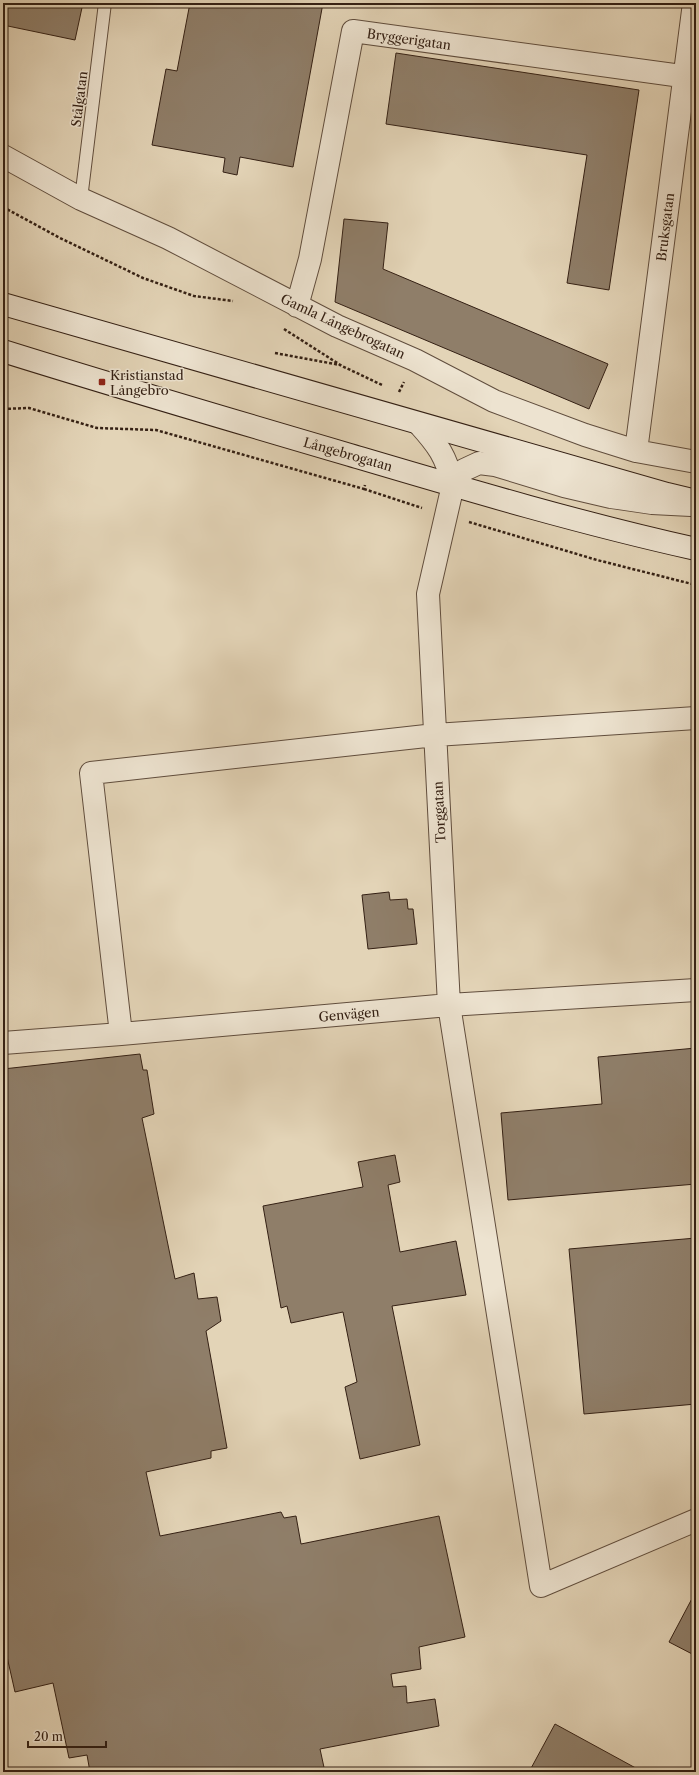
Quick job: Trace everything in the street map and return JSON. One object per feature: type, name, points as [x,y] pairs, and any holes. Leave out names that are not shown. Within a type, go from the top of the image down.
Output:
[{"type":"street","name":"Bruksgatan","points":[[636,451],[690,77],[694,3]]},
{"type":"street","name":"Bryggerigatan","points":[[297,306],[310,259],[353,31],[690,77]]},
{"type":"street","name":"Gamla Långebrogatan","points":[[3,156],[81,199],[168,238],[247,278],[297,306],[337,326],[415,360],[494,401],[585,435],[636,451],[696,462]]},
{"type":"street","points":[[3,304],[419,424],[696,501]]},
{"type":"street","name":"Långebrogatan","points":[[3,351],[102,382],[453,485],[633,535],[696,549]]},
{"type":"street","points":[[419,424],[437,444],[448,465],[453,485]]},
{"type":"street","points":[[453,485],[464,470],[479,463],[495,465],[564,486],[611,497],[652,503],[696,505]]},
{"type":"street","name":"Torggatan","points":[[453,485],[428,594],[449,1005],[541,1586],[696,1520]]},
{"type":"street","points":[[121,1034],[91,773],[435,734],[696,718]]},
{"type":"street","name":"Genvägen","points":[[3,1043],[449,1005],[696,990]]},
{"type":"lane","name":"Stålgatan","points":[[81,199],[105,3]]},
{"type":"path","points":[[3,207],[60,238],[143,278],[194,296],[236,301]]},
{"type":"path","points":[[282,327],[342,366],[384,387]]},
{"type":"path","points":[[275,353],[342,366]]},
{"type":"path","points":[[391,390],[398,394]]},
{"type":"path","points":[[364,489],[597,560],[696,585]]},
{"type":"building","points":[[3,3],[83,3],[75,40],[3,25]]},
{"type":"building","points":[[190,3],[323,3],[293,167],[240,157],[237,175],[223,172],[225,158],[152,145],[166,69],[177,71]]},
{"type":"building","points":[[396,53],[639,90],[609,290],[567,283],[587,155],[386,124]]},
{"type":"building","points":[[344,219],[388,223],[383,269],[608,364],[589,409],[335,302]]},
{"type":"building","points":[[389,892],[390,900],[407,899],[408,909],[413,909],[417,944],[368,949],[362,895]]},
{"type":"building","points":[[696,1048],[696,1184],[508,1200],[501,1113],[602,1104],[598,1057]]},
{"type":"building","points":[[140,1054],[143,1070],[147,1070],[154,1114],[142,1118],[175,1279],[194,1273],[198,1299],[217,1297],[221,1321],[206,1331],[227,1448],[211,1451],[211,1458],[146,1472],[160,1536],[281,1512],[284,1518],[296,1516],[301,1544],[439,1516],[465,1637],[419,1647],[421,1669],[391,1674],[393,1687],[406,1686],[407,1703],[435,1699],[439,1726],[320,1749],[325,1772],[90,1772],[87,1755],[69,1758],[53,1683],[15,1692],[3,1639],[3,1069]]},
{"type":"building","points":[[395,1155],[400,1182],[388,1185],[400,1252],[456,1241],[466,1295],[392,1306],[420,1445],[360,1459],[345,1387],[357,1382],[343,1312],[291,1323],[287,1306],[281,1308],[263,1206],[363,1187],[358,1162]]},
{"type":"building","points":[[696,1238],[696,1404],[584,1414],[569,1249]]},
{"type":"building","points":[[696,1591],[696,1656],[669,1642]]},
{"type":"building","points":[[555,1724],[643,1772],[529,1772]]},
{"type":"place","name":"Kristianstad Långebro","points":[[102,382]]}]
